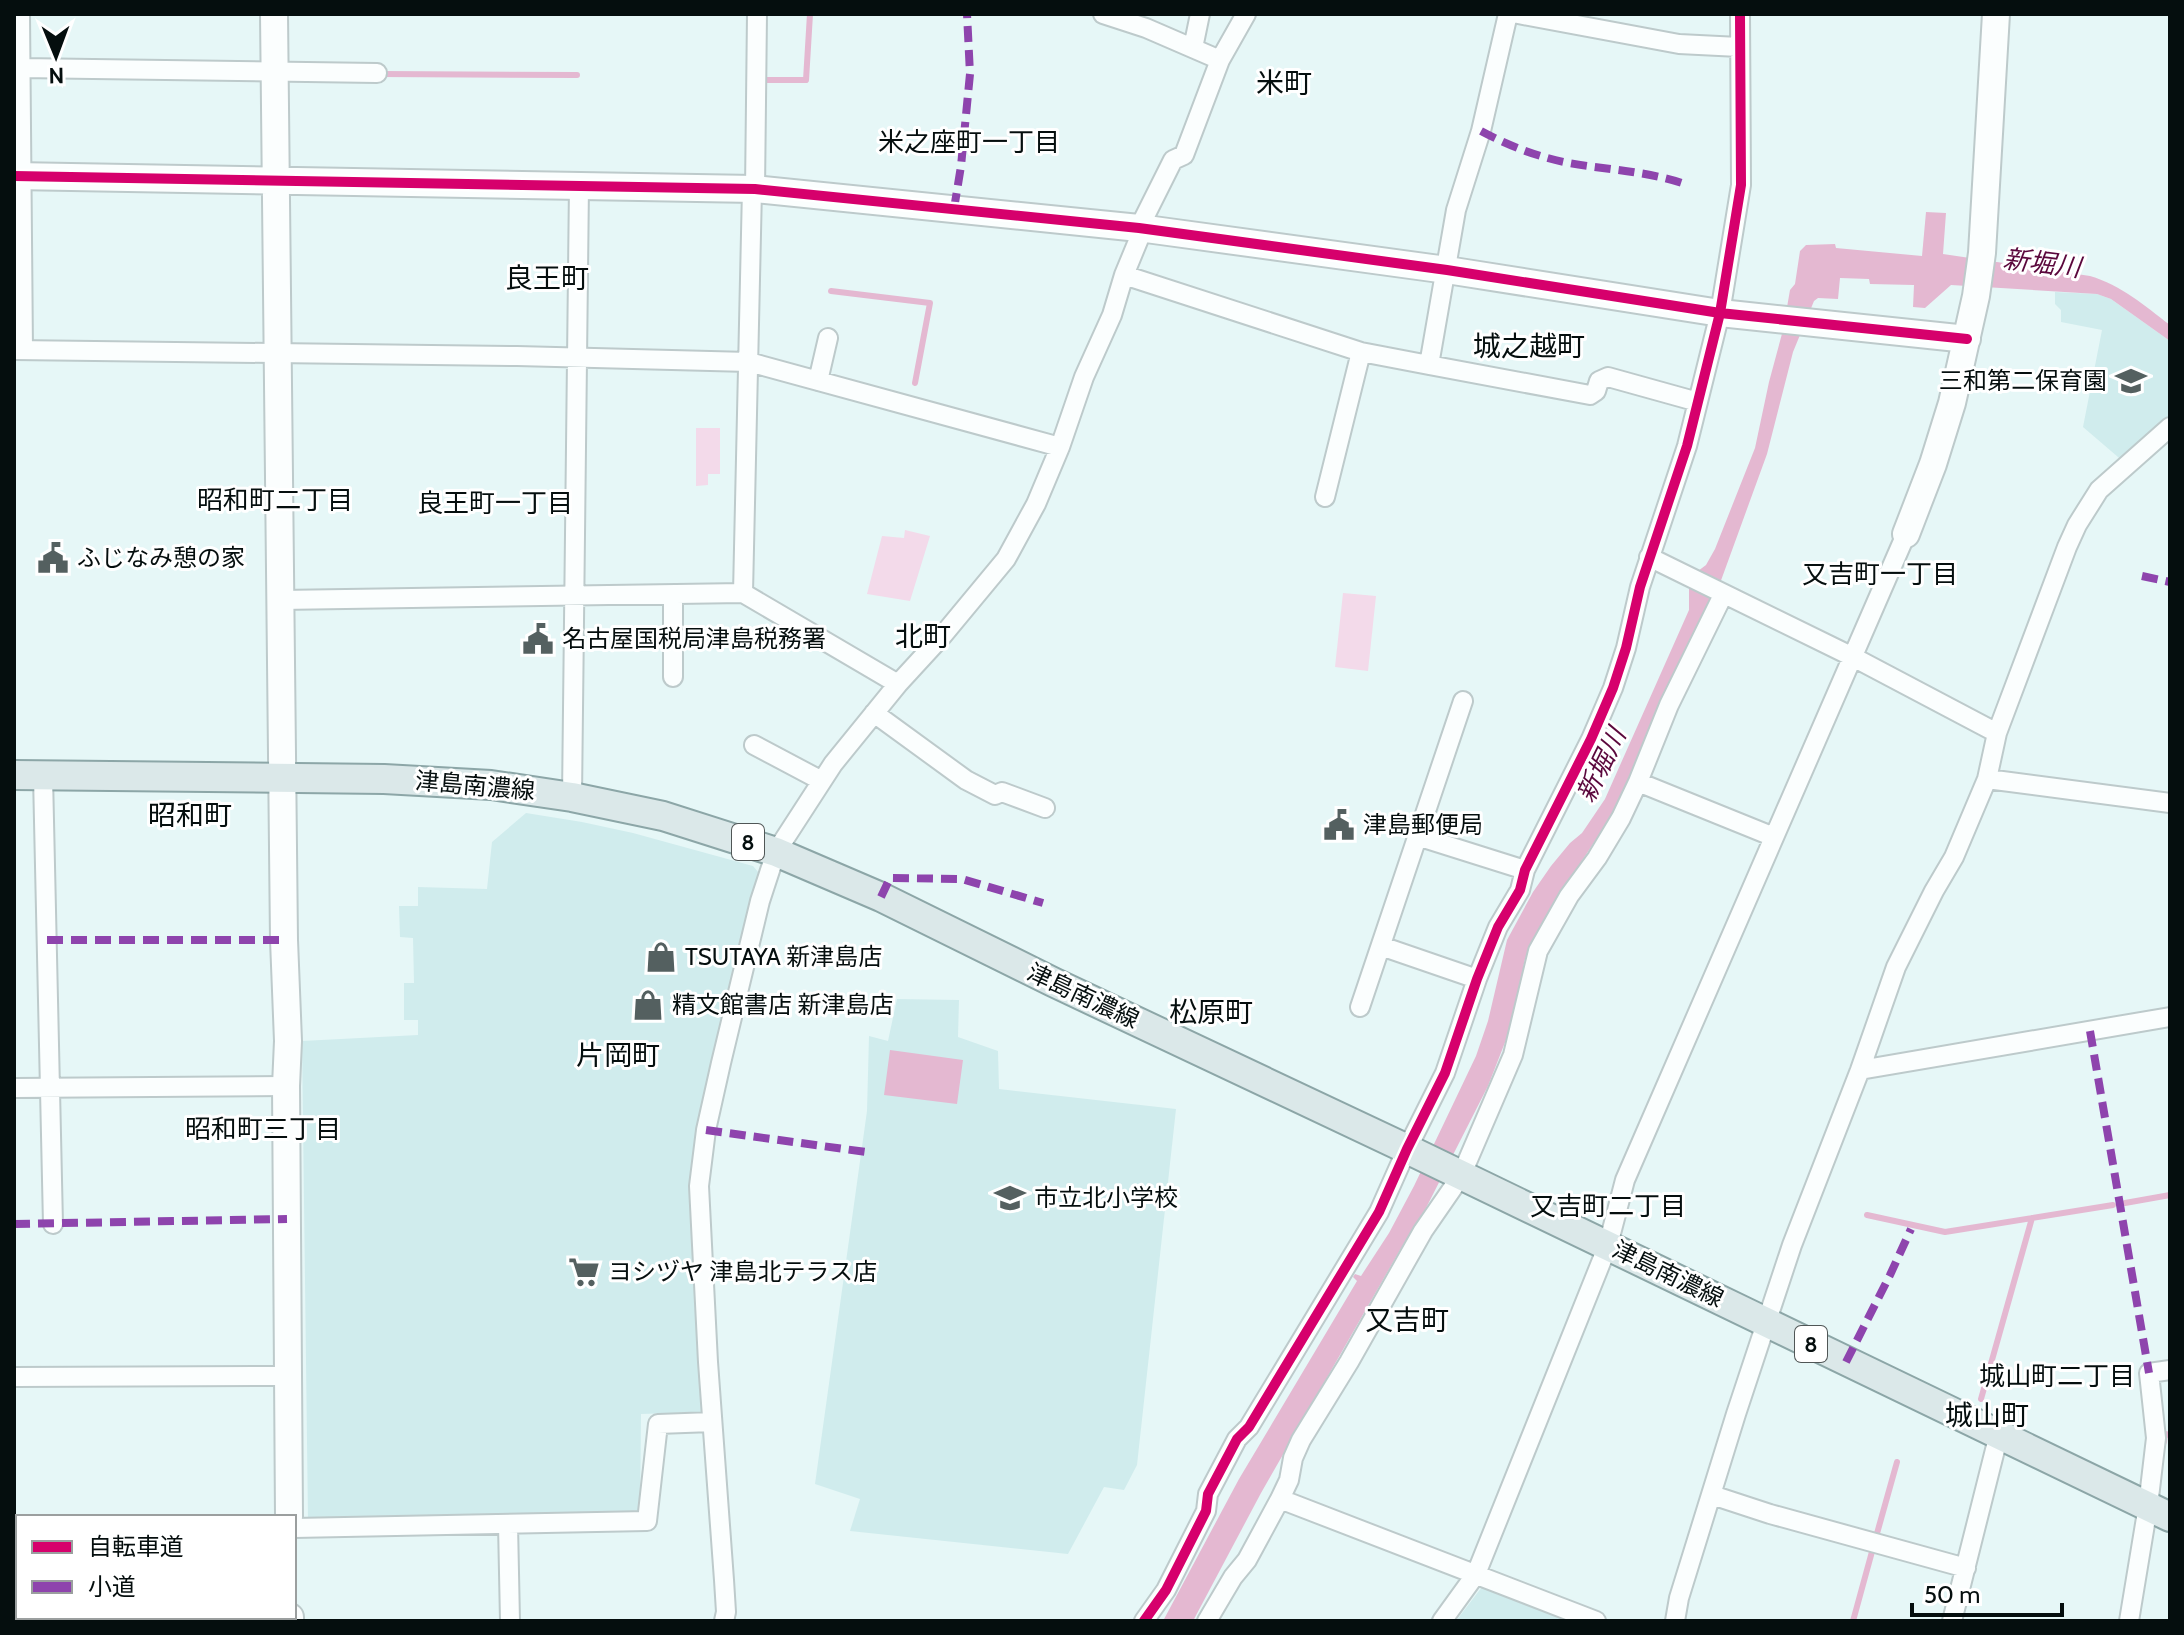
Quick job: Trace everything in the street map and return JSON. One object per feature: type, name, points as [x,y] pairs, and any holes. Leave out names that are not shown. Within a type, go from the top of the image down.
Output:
[{"type":"main road","name":"津島南濃線","points":[[14,775],[384,779],[491,785],[572,797],[663,816],[776,852],[881,897],[2159,1511]]},
{"type":"street","points":[[20,14],[18,350],[749,362],[1060,447]]},
{"type":"street","points":[[274,14],[288,1041],[289,1515]]},
{"type":"street","points":[[743,593],[757,14]]},
{"type":"street","points":[[1103,14],[1146,28],[1220,60]]},
{"type":"street","points":[[1193,48],[1200,14]]},
{"type":"street","points":[[724,1621],[726,1612],[699,1186],[706,1130],[760,901],[776,852],[822,781],[898,684],[1006,559],[1036,504],[1060,447],[1084,377],[1112,315],[1141,228],[1173,160],[1184,155],[1220,60],[1246,14]]},
{"type":"street","points":[[1429,365],[1456,210],[1481,131],[1508,14]]},
{"type":"street","points":[[1518,14],[1679,44],[1739,47]]},
{"type":"street","points":[[1144,1621],[1173,1577],[1206,1511],[1208,1494],[1237,1439],[1249,1427],[1413,1152],[1498,927],[1520,890],[1525,870],[1613,688],[1649,557],[1687,446],[1720,313],[1741,185],[1740,14]]},
{"type":"street","points":[[1442,1621],[1476,1574],[1608,1245],[1625,1180],[1906,534],[1933,464],[1952,403],[1976,296],[1982,253],[1996,14]]},
{"type":"street","points":[[21,68],[377,73]]},
{"type":"street","points":[[18,176],[753,189],[1141,228],[1447,270],[1720,313],[1967,339]]},
{"type":"street","points":[[572,797],[579,185]]},
{"type":"street","points":[[1124,275],[1361,352],[1590,395],[1596,391],[1599,381],[1608,377],[1698,402]]},
{"type":"street","points":[[818,381],[828,338]]},
{"type":"street","points":[[1325,497],[1361,352]]},
{"type":"street","points":[[1675,1621],[1679,1598],[1736,1414],[1792,1245],[1896,967],[1954,857],[1987,779],[1997,733],[2077,525],[2099,490],[2170,427]]},
{"type":"street","points":[[1649,557],[1853,657],[1997,733]]},
{"type":"street","points":[[280,600],[743,593],[898,684]]},
{"type":"street","points":[[673,595],[673,677]]},
{"type":"street","points":[[1207,1621],[1247,1560],[1280,1499],[1301,1440],[1456,1173],[1513,1055],[1538,951],[1569,896],[1621,818],[1669,705],[1723,595]]},
{"type":"street","points":[[1360,1007],[1463,701]]},
{"type":"street","points":[[874,713],[966,780],[995,795],[1002,792],[1045,808]]},
{"type":"street","points":[[754,745],[822,781]]},
{"type":"street","points":[[43,776],[53,1224]]},
{"type":"street","points":[[1987,779],[2170,803]]},
{"type":"street","points":[[1638,782],[1774,837]]},
{"type":"street","points":[[1417,836],[1525,870]]},
{"type":"street","points":[[1381,946],[1477,979]]},
{"type":"street","points":[[1860,1070],[2170,1017]]},
{"type":"street","points":[[14,1088],[286,1086]]},
{"type":"street","points":[[2129,1621],[2159,1511],[2149,1373],[2170,1370]]},
{"type":"street","points":[[14,1377],[288,1376]]},
{"type":"street","points":[[296,1528],[647,1521],[658,1424],[712,1422]]},
{"type":"street","points":[[1952,1621],[1999,1434]]},
{"type":"street","points":[[1712,1495],[1966,1568]]},
{"type":"street","points":[[1280,1499],[1596,1621]]},
{"type":"street","points":[[508,1524],[510,1621]]},
{"type":"shaded area","points":[[1926,212],[1946,213],[1943,254],[2101,280],[2132,297],[2170,325],[2170,341],[2111,299],[2097,294],[1951,285],[1925,308],[1913,307],[1914,285],[1870,284],[1869,279],[1840,278],[1838,299],[1818,298],[1814,301],[1793,352],[1767,454],[1715,597],[1614,812],[1532,942],[1525,959],[1511,1027],[1488,1086],[1426,1208],[1261,1493],[1193,1621],[1163,1621],[1239,1479],[1357,1281],[1353,1277],[1355,1274],[1361,1276],[1414,1186],[1476,1056],[1488,1021],[1507,940],[1551,866],[1582,833],[1605,799],[1689,610],[1689,584],[1715,549],[1755,448],[1790,290],[1795,284],[1800,251],[1806,245],[1835,244],[1836,248],[1922,256]]},
{"type":"shaded area","name":"三和第二保育園","points":[[2055,292],[2097,294],[2111,299],[2170,341],[2170,422],[2125,463],[2083,427],[2102,330],[2061,322]]},
{"type":"shaded area","points":[[696,428],[720,428],[720,474],[708,474],[708,485],[696,486]]},
{"type":"shaded area","points":[[905,530],[930,536],[910,601],[867,594],[882,536],[904,538]]},
{"type":"shaded area","points":[[1343,593],[1376,596],[1368,671],[1335,667]]},
{"type":"shaded area","points":[[526,813],[633,833],[753,866],[759,873],[711,1064],[699,1139],[703,1412],[641,1414],[640,1516],[308,1520],[302,1041],[418,1035],[418,1020],[404,1020],[404,983],[414,983],[413,938],[400,937],[399,906],[418,906],[418,887],[487,889],[492,842]]},
{"type":"shaded area","name":"市立北小学校","points":[[897,999],[959,1000],[958,1037],[998,1051],[999,1089],[1176,1109],[1137,1465],[1124,1490],[1104,1487],[1068,1554],[850,1531],[860,1499],[815,1484],[867,1111],[869,1036],[888,1041]]},
{"type":"shaded area","points":[[890,1050],[963,1060],[957,1104],[884,1095]]},
{"type":"shaded area","points":[[1485,1583],[1582,1621],[1456,1621]]},
{"type":"waterway","points":[[763,80],[806,80],[810,14]]},
{"type":"waterway","points":[[381,74],[577,75]]},
{"type":"waterway","points":[[831,291],[930,303],[915,383]]},
{"type":"waterway","points":[[2125,1203],[2170,1195]]},
{"type":"waterway","points":[[1867,1215],[1945,1232],[2113,1205]]},
{"type":"waterway","points":[[1981,1399],[2032,1218]]},
{"type":"waterway","points":[[2164,1442],[2165,1434],[2170,1435]]},
{"type":"waterway","points":[[1876,1537],[1897,1462]]},
{"type":"waterway","points":[[1853,1621],[1873,1548]]},
{"type":"marked path","points":[[954,209],[970,74],[967,14]]},
{"type":"marked path","points":[[1481,131],[1546,158],[1656,176],[1685,184]]},
{"type":"marked path","points":[[2142,576],[2170,582]]},
{"type":"marked path","points":[[881,897],[890,878],[962,879],[1043,903]]},
{"type":"marked path","points":[[47,940],[284,940]]},
{"type":"marked path","points":[[2090,1031],[2149,1373]]},
{"type":"marked path","points":[[706,1130],[866,1152]]},
{"type":"marked path","points":[[14,1224],[287,1219]]},
{"type":"marked path","points":[[1846,1362],[1911,1229]]},
{"type":"cycle path","points":[[1144,1621],[1166,1590],[1206,1511],[1208,1494],[1237,1439],[1249,1427],[1379,1212],[1445,1073],[1498,927],[1520,890],[1525,870],[1613,688],[1640,587],[1687,446],[1720,313],[1741,185],[1740,14]]},
{"type":"cycle path","points":[[14,176],[755,189],[1139,228],[1447,270],[1720,313],[1967,339]]},
{"type":"place","name":"三和第二保育園","points":[[2131,381]]},
{"type":"place","name":"ふじなみ憩の家","points":[[53,558]]},
{"type":"place","name":"名古屋国税局津島税務署","points":[[538,639]]},
{"type":"place","name":"津島郵便局","points":[[1339,825]]},
{"type":"place","name":"TSUTAYA 新津島店","points":[[661,957]]},
{"type":"place","name":"精文館書店 新津島店","points":[[648,1005]]},
{"type":"place","name":"市立北小学校","points":[[1010,1198]]},
{"type":"place","name":"ヨシヅヤ 津島北テラス店","points":[[584,1272]]},
{"type":"district","name":"米町","points":[[1284,83]]},
{"type":"district","name":"米之座町一丁目","points":[[969,142]]},
{"type":"district","name":"良王町","points":[[547,278]]},
{"type":"district","name":"城之越町","points":[[1529,346]]},
{"type":"district","name":"昭和町二丁目","points":[[275,500]]},
{"type":"district","name":"良王町一丁目","points":[[495,503]]},
{"type":"district","name":"又吉町一丁目","points":[[1880,574]]},
{"type":"district","name":"北町","points":[[923,636]]},
{"type":"district","name":"昭和町","points":[[190,815]]},
{"type":"district","name":"松原町","points":[[1211,1012]]},
{"type":"district","name":"片岡町","points":[[618,1055]]},
{"type":"district","name":"昭和町三丁目","points":[[263,1129]]},
{"type":"district","name":"又吉町二丁目","points":[[1608,1206]]},
{"type":"district","name":"又吉町","points":[[1407,1320]]},
{"type":"district","name":"城山町二丁目","points":[[2057,1376]]},
{"type":"district","name":"城山町","points":[[1987,1415]]},
{"type":"water label","name":"新堀川","points":[[2042,263]]},
{"type":"water label","name":"新堀川","points":[[1601,765]]}]
